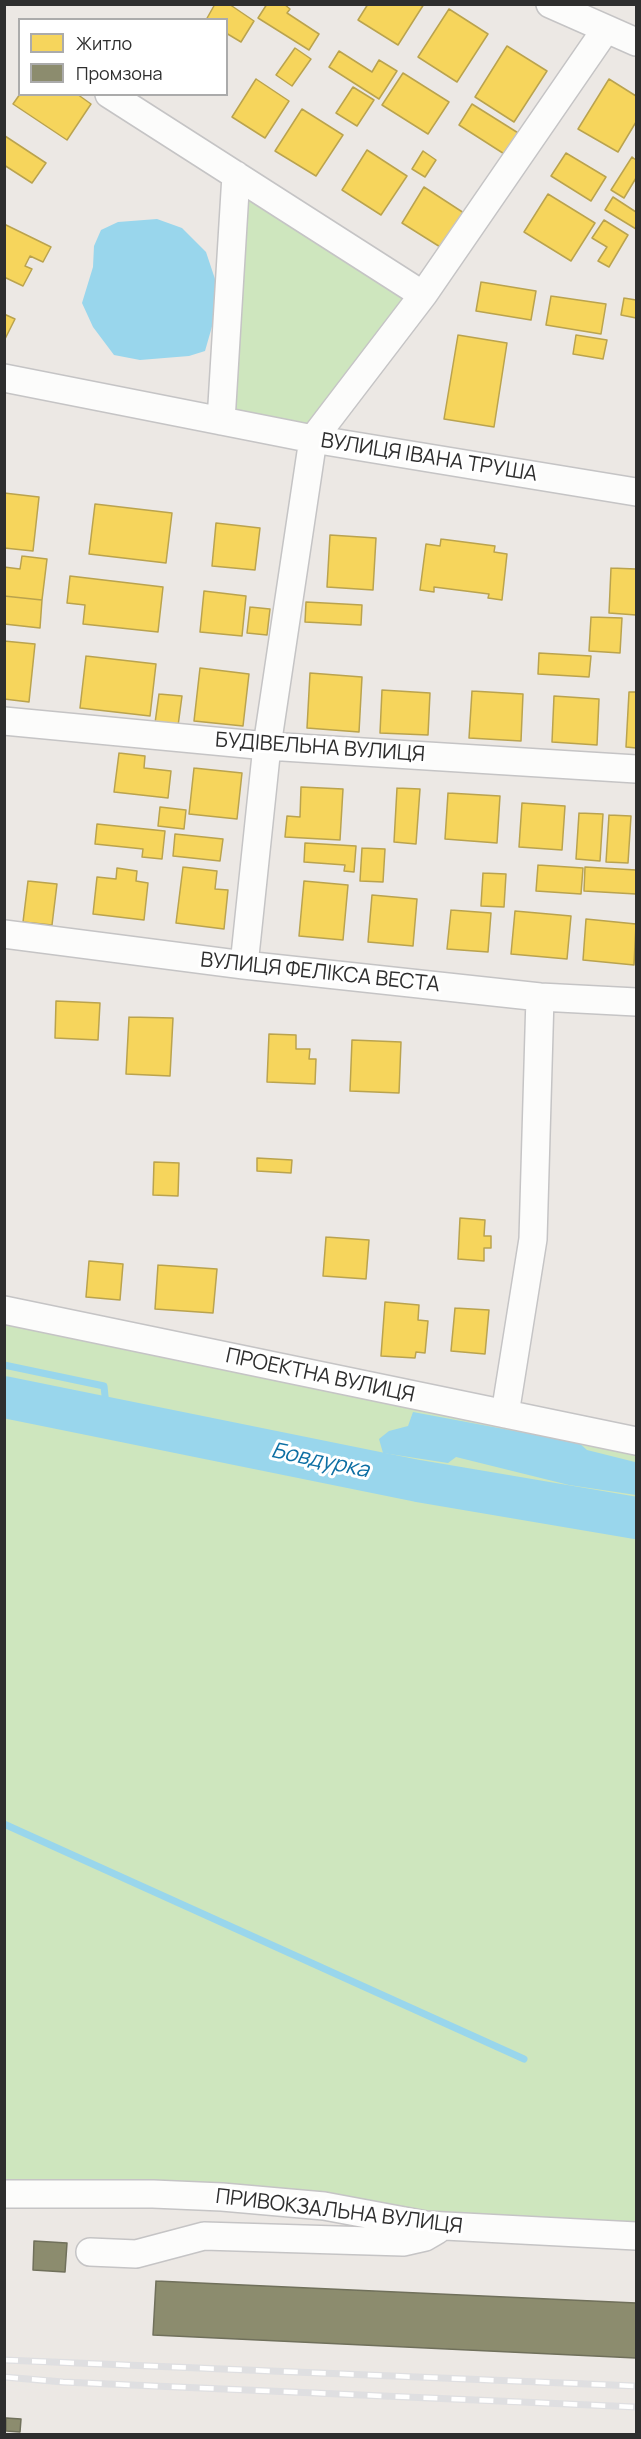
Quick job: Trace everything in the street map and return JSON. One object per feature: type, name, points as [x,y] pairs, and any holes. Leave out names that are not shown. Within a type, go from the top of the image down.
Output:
[{"type":"street","points":[[550,4],[636,42]]},
{"type":"street","points":[[244,965],[267,746],[313,439],[423,295],[606,29]]},
{"type":"street","points":[[112,96],[423,295]]},
{"type":"street","points":[[221,421],[236,175]]},
{"type":"street","name":"ВУЛИЦЯ ІВАНА ТРУША","points":[[4,378],[313,439],[636,492]]},
{"type":"street","name":"БУДІВЕЛЬНА ВУЛИЦЯ","points":[[4,721],[267,746],[636,769]]},
{"type":"street","name":"ВУЛИЦЯ ФЕЛІКСА ВЕСТА","points":[[4,934],[244,965],[540,997],[636,1002]]},
{"type":"street","points":[[505,1414],[533,1239],[540,997]]},
{"type":"street","name":"ПРОЕКТНА ВУЛИЦЯ","points":[[4,1310],[636,1441]]},
{"type":"street","name":"ПРИВОКЗАЛЬНА ВУЛИЦЯ","points":[[4,2194],[153,2194],[222,2197],[324,2206],[388,2220],[443,2227],[636,2236]]},
{"type":"street","points":[[90,2252],[136,2254],[204,2236],[403,2242],[425,2237],[443,2227]]},
{"type":"green space","points":[[242,187],[413,296],[308,433],[228,417]]},
{"type":"green space","points":[[5,1317],[636,1451],[636,2228],[5,2185]]},
{"type":"water","points":[[157,219],[182,228],[206,252],[215,279],[215,316],[205,351],[189,356],[140,360],[114,355],[93,327],[82,303],[93,267],[94,246],[101,230],[118,222]]},
{"type":"water","points":[[413,1412],[579,1443],[587,1450],[635,1462],[636,1495],[569,1485],[456,1457],[448,1463],[383,1453],[379,1439],[389,1431],[408,1426]]},
{"type":"building: Житло","points":[[215,4],[229,4],[254,21],[241,42],[228,34],[228,18],[207,18]]},
{"type":"building: Житло","points":[[267,4],[284,4],[290,9],[287,13],[319,34],[309,50],[258,18]]},
{"type":"building: Житло","points":[[368,4],[424,4],[398,45],[358,20]]},
{"type":"building: Житло","points":[[449,9],[488,34],[457,82],[418,57]]},
{"type":"building: Житло","points":[[507,46],[547,71],[514,122],[475,97]]},
{"type":"building: Житло","points":[[295,48],[311,59],[292,86],[276,75]]},
{"type":"building: Житло","points":[[339,51],[372,72],[379,60],[397,71],[379,99],[329,67]]},
{"type":"building: Житло","points":[[403,73],[449,102],[428,134],[382,105]]},
{"type":"building: Житло","points":[[256,79],[289,101],[265,138],[232,117]]},
{"type":"building: Житло","points":[[609,79],[636,96],[636,122],[618,152],[578,129]]},
{"type":"building: Житло","points":[[353,87],[374,100],[357,126],[336,113]]},
{"type":"building: Житло","points":[[19,96],[80,96],[91,104],[67,140],[13,104]]},
{"type":"building: Житло","points":[[472,104],[523,136],[509,157],[459,125]]},
{"type":"building: Житло","points":[[302,109],[343,135],[316,176],[275,151]]},
{"type":"building: Житло","points":[[5,136],[46,163],[32,183],[4,165]]},
{"type":"building: Житло","points":[[367,150],[407,176],[381,215],[342,190]]},
{"type":"building: Житло","points":[[423,151],[436,160],[425,177],[412,169]]},
{"type":"building: Житло","points":[[566,153],[606,177],[591,201],[551,176]]},
{"type":"building: Житло","points":[[632,157],[636,160],[636,178],[624,198],[611,190]]},
{"type":"building: Житло","points":[[424,187],[467,215],[445,250],[402,223]]},
{"type":"building: Житло","points":[[548,194],[595,223],[571,261],[524,232]]},
{"type":"building: Житло","points":[[613,197],[636,212],[636,229],[605,210]]},
{"type":"building: Житло","points":[[604,220],[628,235],[609,267],[598,261],[607,247],[592,238]]},
{"type":"building: Житло","points":[[4,224],[51,247],[43,262],[30,256],[25,266],[32,269],[23,286],[4,277]]},
{"type":"building: Житло","points":[[481,282],[536,291],[531,320],[476,311]]},
{"type":"building: Житло","points":[[551,296],[606,304],[601,334],[546,325]]},
{"type":"building: Житло","points":[[624,298],[636,300],[636,318],[621,315]]},
{"type":"building: Житло","points":[[4,314],[15,319],[4,341]]},
{"type":"building: Житло","points":[[458,335],[507,343],[494,427],[444,419]]},
{"type":"building: Житло","points":[[576,335],[607,340],[603,359],[573,354]]},
{"type":"building: Житло","points":[[4,493],[39,497],[33,551],[4,548]]},
{"type":"building: Житло","points":[[95,504],[172,513],[166,563],[89,554]]},
{"type":"building: Житло","points":[[216,523],[260,528],[255,570],[212,566]]},
{"type":"building: Житло","points":[[330,535],[376,538],[373,590],[327,587]]},
{"type":"building: Житло","points":[[441,539],[495,546],[494,552],[507,554],[502,600],[488,598],[489,594],[434,587],[434,592],[420,590],[426,544],[440,546]]},
{"type":"building: Житло","points":[[22,556],[47,559],[42,600],[4,596],[4,567],[20,569]]},
{"type":"building: Житло","points":[[611,568],[636,569],[636,615],[609,613]]},
{"type":"building: Житло","points":[[70,576],[163,587],[158,632],[83,624],[85,605],[67,603]]},
{"type":"building: Житло","points":[[204,591],[246,596],[242,636],[200,632]]},
{"type":"building: Житло","points":[[4,596],[42,600],[40,628],[4,624]]},
{"type":"building: Житло","points":[[306,602],[362,605],[361,625],[305,622]]},
{"type":"building: Житло","points":[[250,607],[270,609],[267,635],[247,633]]},
{"type":"building: Житло","points":[[591,617],[622,618],[620,653],[589,651]]},
{"type":"building: Житло","points":[[4,641],[35,644],[29,702],[4,699]]},
{"type":"building: Житло","points":[[539,653],[591,656],[589,677],[538,674]]},
{"type":"building: Житло","points":[[86,656],[156,664],[150,716],[80,708]]},
{"type":"building: Житло","points":[[200,668],[249,674],[243,726],[194,721]]},
{"type":"building: Житло","points":[[310,673],[362,677],[359,732],[307,728]]},
{"type":"building: Житло","points":[[382,690],[430,693],[428,735],[380,733]]},
{"type":"building: Житло","points":[[472,691],[523,694],[521,741],[469,738]]},
{"type":"building: Житло","points":[[629,692],[636,692],[636,748],[626,747]]},
{"type":"building: Житло","points":[[159,694],[182,696],[178,726],[155,723]]},
{"type":"building: Житло","points":[[554,696],[599,699],[597,745],[552,742]]},
{"type":"building: Житло","points":[[119,753],[145,756],[144,768],[171,771],[168,798],[114,792]]},
{"type":"building: Житло","points":[[194,768],[242,773],[237,819],[189,814]]},
{"type":"building: Житло","points":[[301,787],[343,789],[340,840],[285,837],[287,816],[300,817]]},
{"type":"building: Житло","points":[[397,788],[420,789],[416,844],[394,842]]},
{"type":"building: Житло","points":[[448,793],[500,796],[497,843],[445,839]]},
{"type":"building: Житло","points":[[522,803],[565,806],[562,850],[519,847]]},
{"type":"building: Житло","points":[[160,807],[186,810],[184,829],[158,826]]},
{"type":"building: Житло","points":[[579,813],[603,814],[600,861],[576,859]]},
{"type":"building: Житло","points":[[609,815],[631,816],[628,863],[606,862]]},
{"type":"building: Житло","points":[[97,824],[165,831],[162,859],[142,857],[143,849],[95,844]]},
{"type":"building: Житло","points":[[175,834],[223,839],[220,861],[173,856]]},
{"type":"building: Житло","points":[[305,843],[356,846],[354,872],[344,871],[345,865],[304,862]]},
{"type":"building: Житло","points":[[362,848],[385,849],[383,882],[360,881]]},
{"type":"building: Житло","points":[[538,865],[583,868],[581,894],[536,891]]},
{"type":"building: Житло","points":[[183,867],[217,871],[215,889],[228,890],[224,929],[176,923]]},
{"type":"building: Житло","points":[[585,867],[636,870],[636,894],[584,891]]},
{"type":"building: Житло","points":[[117,868],[137,871],[136,881],[148,883],[144,920],[93,914],[97,877],[116,879]]},
{"type":"building: Житло","points":[[483,873],[506,874],[504,907],[481,906]]},
{"type":"building: Житло","points":[[28,881],[57,884],[52,925],[23,922]]},
{"type":"building: Житло","points":[[304,881],[348,885],[343,940],[299,936]]},
{"type":"building: Житло","points":[[372,895],[417,899],[413,946],[368,942]]},
{"type":"building: Житло","points":[[451,910],[491,913],[488,952],[447,949]]},
{"type":"building: Житло","points":[[515,911],[571,916],[567,959],[511,954]]},
{"type":"building: Житло","points":[[586,919],[636,924],[634,965],[583,960]]},
{"type":"building: Житло","points":[[56,1001],[100,1003],[98,1040],[55,1038]]},
{"type":"building: Житло","points":[[129,1017],[173,1018],[170,1076],[126,1074]]},
{"type":"building: Житло","points":[[269,1034],[296,1035],[296,1049],[310,1049],[309,1059],[316,1059],[315,1084],[267,1082]]},
{"type":"building: Житло","points":[[352,1040],[401,1042],[399,1093],[350,1091]]},
{"type":"building: Житло","points":[[257,1158],[292,1160],[291,1173],[257,1171]]},
{"type":"building: Житло","points":[[154,1162],[179,1163],[178,1196],[153,1195]]},
{"type":"building: Житло","points":[[460,1218],[485,1220],[484,1236],[491,1236],[491,1248],[484,1248],[484,1261],[458,1259]]},
{"type":"building: Житло","points":[[326,1237],[369,1240],[366,1279],[323,1276]]},
{"type":"building: Житло","points":[[89,1261],[123,1264],[120,1300],[86,1297]]},
{"type":"building: Житло","points":[[158,1265],[217,1269],[213,1313],[155,1309]]},
{"type":"building: Житло","points":[[385,1302],[419,1305],[418,1320],[428,1321],[425,1353],[416,1352],[415,1358],[381,1356]]},
{"type":"building: Житло","points":[[455,1308],[489,1310],[485,1354],[451,1351]]},
{"type":"building: Промзона","points":[[34,2241],[67,2243],[65,2272],[33,2270]]},
{"type":"building: Промзона","points":[[156,2281],[636,2303],[636,2358],[153,2335]]},
{"type":"building: Промзона","points":[[6,2418],[21,2419],[20,2432],[6,2431]]},
{"type":"waterway","points":[[4,1365],[104,1386],[107,1416]]},
{"type":"waterway","name":"Бовдурка","points":[[4,1397],[418,1481],[636,1518]]},
{"type":"waterway","points":[[4,1824],[524,2059]]},
{"type":"railway","points":[[4,2360],[636,2386]]},
{"type":"railway","points":[[4,2377],[63,2382],[636,2407]]}]
